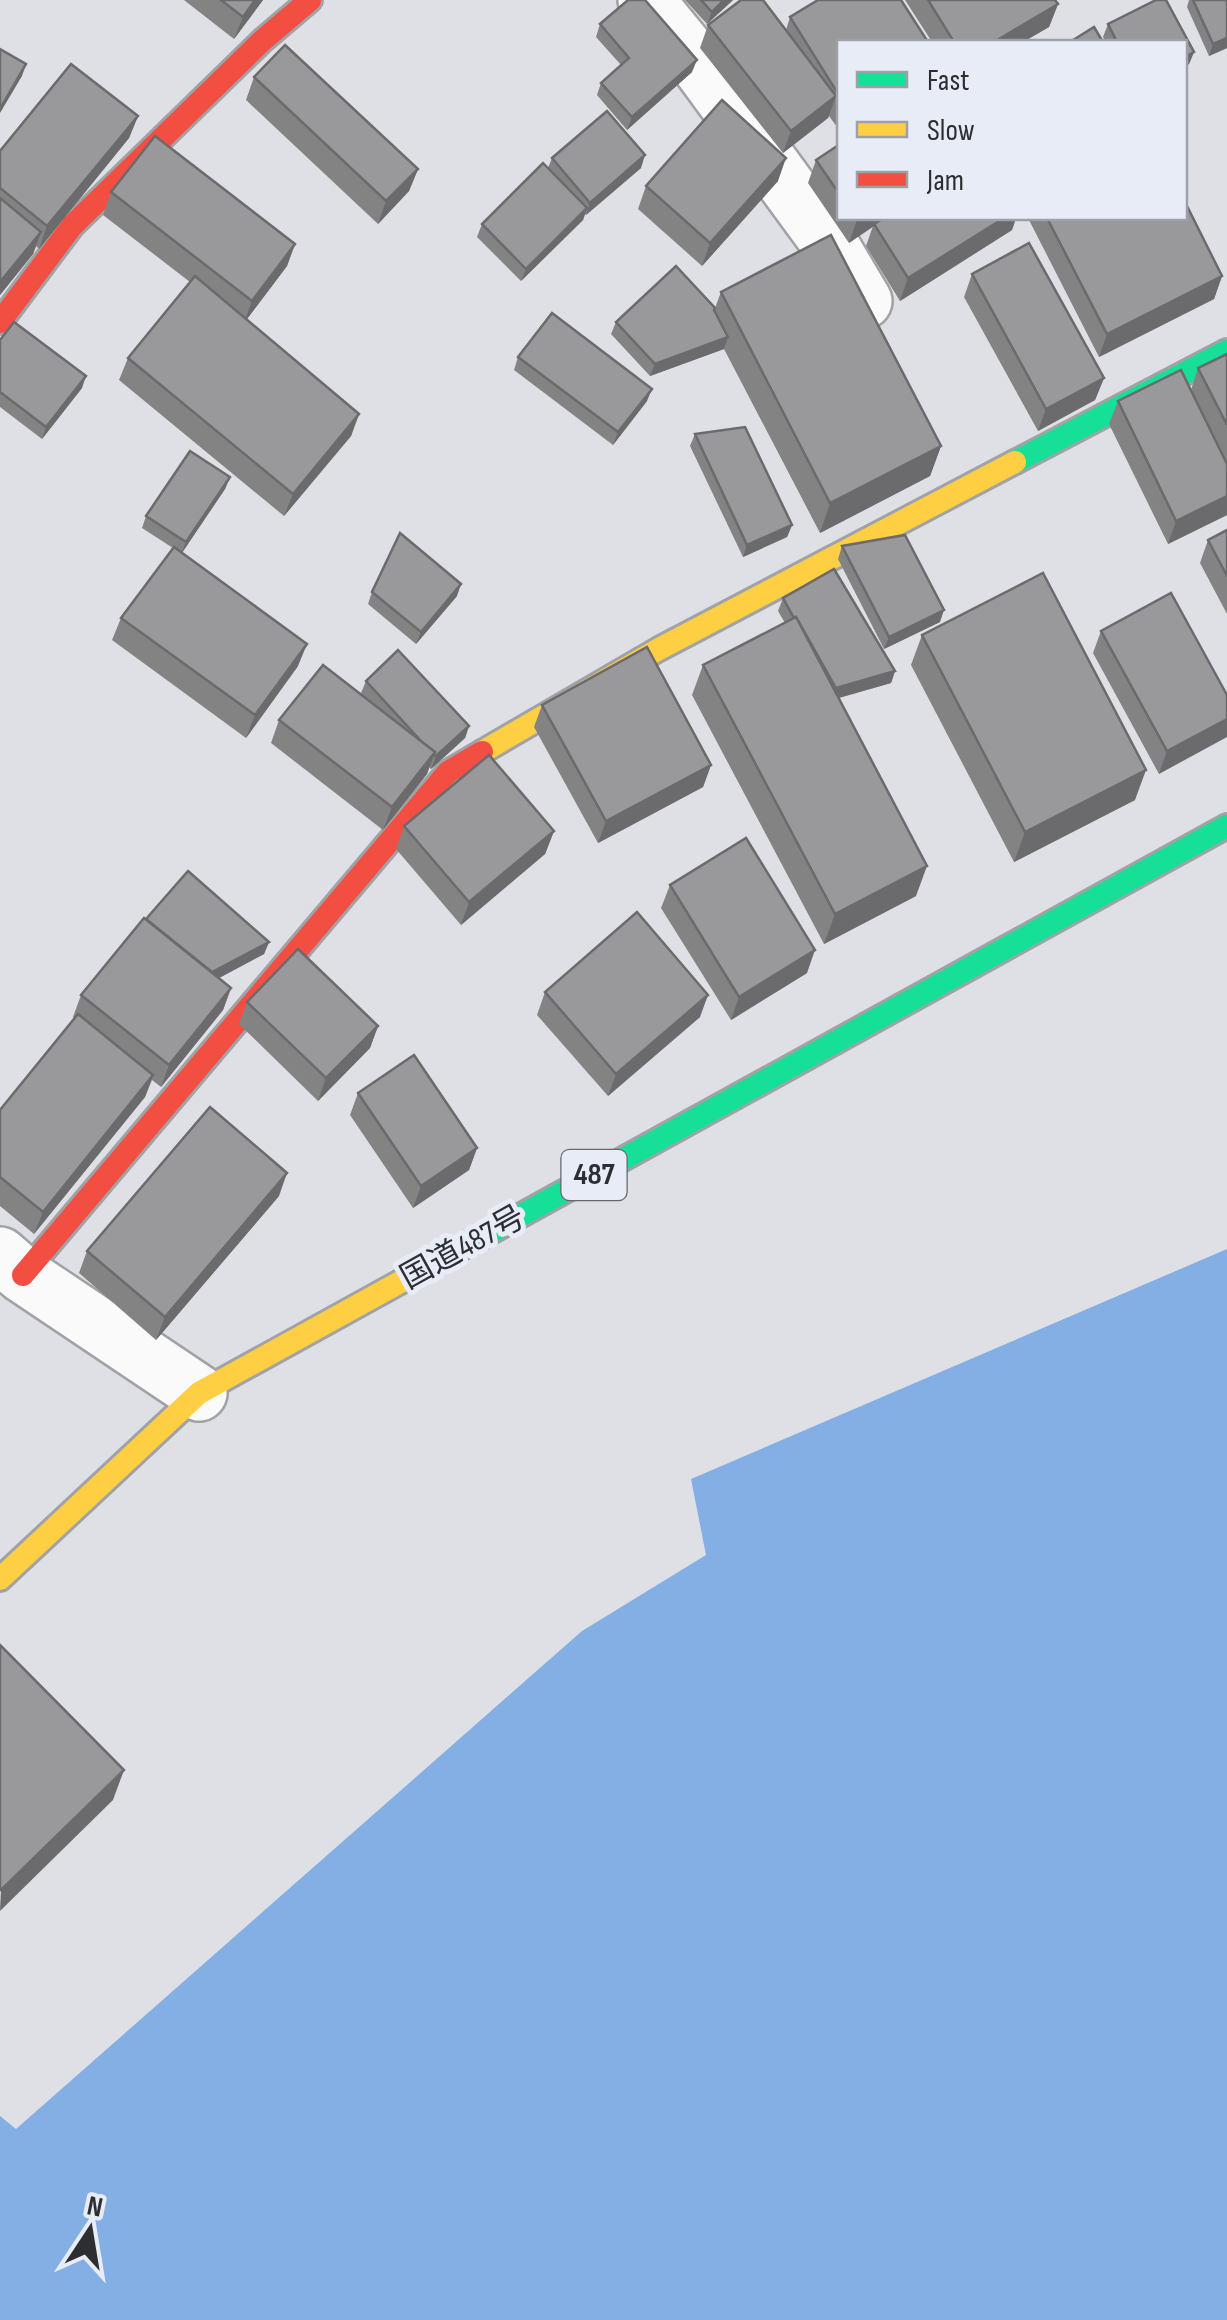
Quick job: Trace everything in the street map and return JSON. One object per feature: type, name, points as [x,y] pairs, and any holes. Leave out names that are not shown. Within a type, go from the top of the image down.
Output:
[{"type":"main road","points":[[0,322],[72,226],[310,0]]},
{"type":"main road","points":[[12,1265],[448,772],[660,649],[1227,350]]},
{"type":"main road","name":"国道487号","points":[[0,1579],[199,1393],[1227,826]]},
{"type":"street","points":[[646,0],[692,56],[820,232],[868,308]]},
{"type":"street","points":[[12,1265],[199,1393]]},
{"type":"water","points":[[1227,1249],[1227,2320],[0,2320],[0,2116],[16,2129],[582,1631],[706,1555],[691,1479]]},
{"type":"building","points":[[221,0],[255,0],[243,17]]},
{"type":"building","points":[[628,0],[645,0],[697,60],[632,117],[601,83],[629,58],[600,24]]},
{"type":"building","points":[[701,0],[724,0],[712,12]]},
{"type":"building","points":[[741,0],[763,0],[836,96],[791,131],[708,25]]},
{"type":"building","points":[[818,0],[901,0],[927,40],[837,40],[837,92],[790,17]]},
{"type":"building","points":[[928,0],[1055,0],[1058,4],[997,40],[953,40]]},
{"type":"building","points":[[1156,0],[1166,0],[1194,52],[1187,56],[1187,40],[1116,40],[1108,24]]},
{"type":"building","points":[[1193,0],[1227,0],[1227,38],[1213,44]]},
{"type":"building","points":[[1094,27],[1102,40],[1073,40]]},
{"type":"building","points":[[285,45],[418,169],[386,201],[254,77]]},
{"type":"building","points":[[0,49],[26,64],[0,109]]},
{"type":"building","points":[[71,64],[138,116],[47,226],[0,188],[0,151]]},
{"type":"building","points":[[722,100],[786,158],[710,243],[646,186]]},
{"type":"building","points":[[607,111],[645,155],[590,203],[552,158]]},
{"type":"building","points":[[155,136],[295,244],[252,301],[111,192]]},
{"type":"building","points":[[837,146],[837,191],[816,160]]},
{"type":"building","points":[[543,163],[587,208],[526,269],[482,224]]},
{"type":"building","points":[[0,198],[41,232],[0,282]]},
{"type":"building","points":[[1187,206],[1222,276],[1107,334],[1048,220],[1187,220]]},
{"type":"building","points":[[881,220],[1001,220],[908,278],[874,224]]},
{"type":"building","points":[[831,235],[941,446],[830,503],[721,292]]},
{"type":"building","points":[[1029,243],[1104,378],[1046,409],[972,274]]},
{"type":"building","points":[[676,266],[715,308],[728,337],[655,364],[616,322]]},
{"type":"building","points":[[195,276],[359,414],[293,494],[128,358]]},
{"type":"building","points":[[552,313],[652,389],[618,432],[518,357]]},
{"type":"building","points":[[14,322],[86,376],[46,427],[0,392],[0,340]]},
{"type":"building","points":[[1227,354],[1227,425],[1198,368]]},
{"type":"building","points":[[1181,370],[1227,464],[1227,496],[1176,521],[1118,401]]},
{"type":"building","points":[[745,427],[792,525],[747,545],[695,434]]},
{"type":"building","points":[[190,451],[230,477],[186,542],[146,516]]},
{"type":"building","points":[[1227,530],[1227,576],[1208,540]]},
{"type":"building","points":[[400,533],[461,584],[421,632],[372,592]]},
{"type":"building","points":[[905,535],[944,610],[889,637],[842,546]]},
{"type":"building","points":[[174,547],[307,644],[255,715],[121,618]]},
{"type":"building","points":[[834,569],[895,671],[836,688],[783,598]]},
{"type":"building","points":[[1043,573],[1146,770],[1025,832],[922,635]]},
{"type":"building","points":[[1171,593],[1227,695],[1227,719],[1167,751],[1101,631]]},
{"type":"building","points":[[796,617],[927,866],[835,914],[703,665]]},
{"type":"building","points":[[647,647],[711,765],[606,821],[542,705]]},
{"type":"building","points":[[398,650],[469,726],[436,756],[366,681]]},
{"type":"building","points":[[323,665],[435,752],[392,807],[279,720]]},
{"type":"building","points":[[489,755],[554,831],[469,902],[404,826]]},
{"type":"building","points":[[746,838],[815,950],[739,997],[670,885]]},
{"type":"building","points":[[188,871],[269,942],[212,972],[146,919]]},
{"type":"building","points":[[637,912],[708,995],[616,1074],[545,992]]},
{"type":"building","points":[[144,918],[231,988],[169,1065],[81,995]]},
{"type":"building","points":[[298,949],[378,1026],[326,1078],[247,1002]]},
{"type":"building","points":[[78,1014],[153,1075],[43,1212],[0,1177],[0,1110]]},
{"type":"building","points":[[414,1055],[477,1148],[421,1186],[358,1093]]},
{"type":"building","points":[[210,1107],[287,1173],[165,1317],[87,1251]]},
{"type":"building","points":[[0,1645],[124,1770],[1,1890],[0,1889]]},
{"type":"traffic: fast","points":[[1015,462],[1227,351]]},
{"type":"traffic: fast","points":[[402,1281],[1227,826]]},
{"type":"traffic: slow","points":[[482,752],[659,649],[1015,462]]},
{"type":"traffic: slow","points":[[0,1579],[199,1393],[402,1281]]},
{"type":"traffic: jam","points":[[0,322],[72,226],[263,40],[310,0]]},
{"type":"traffic: jam","points":[[23,1275],[448,772],[482,752]]}]
